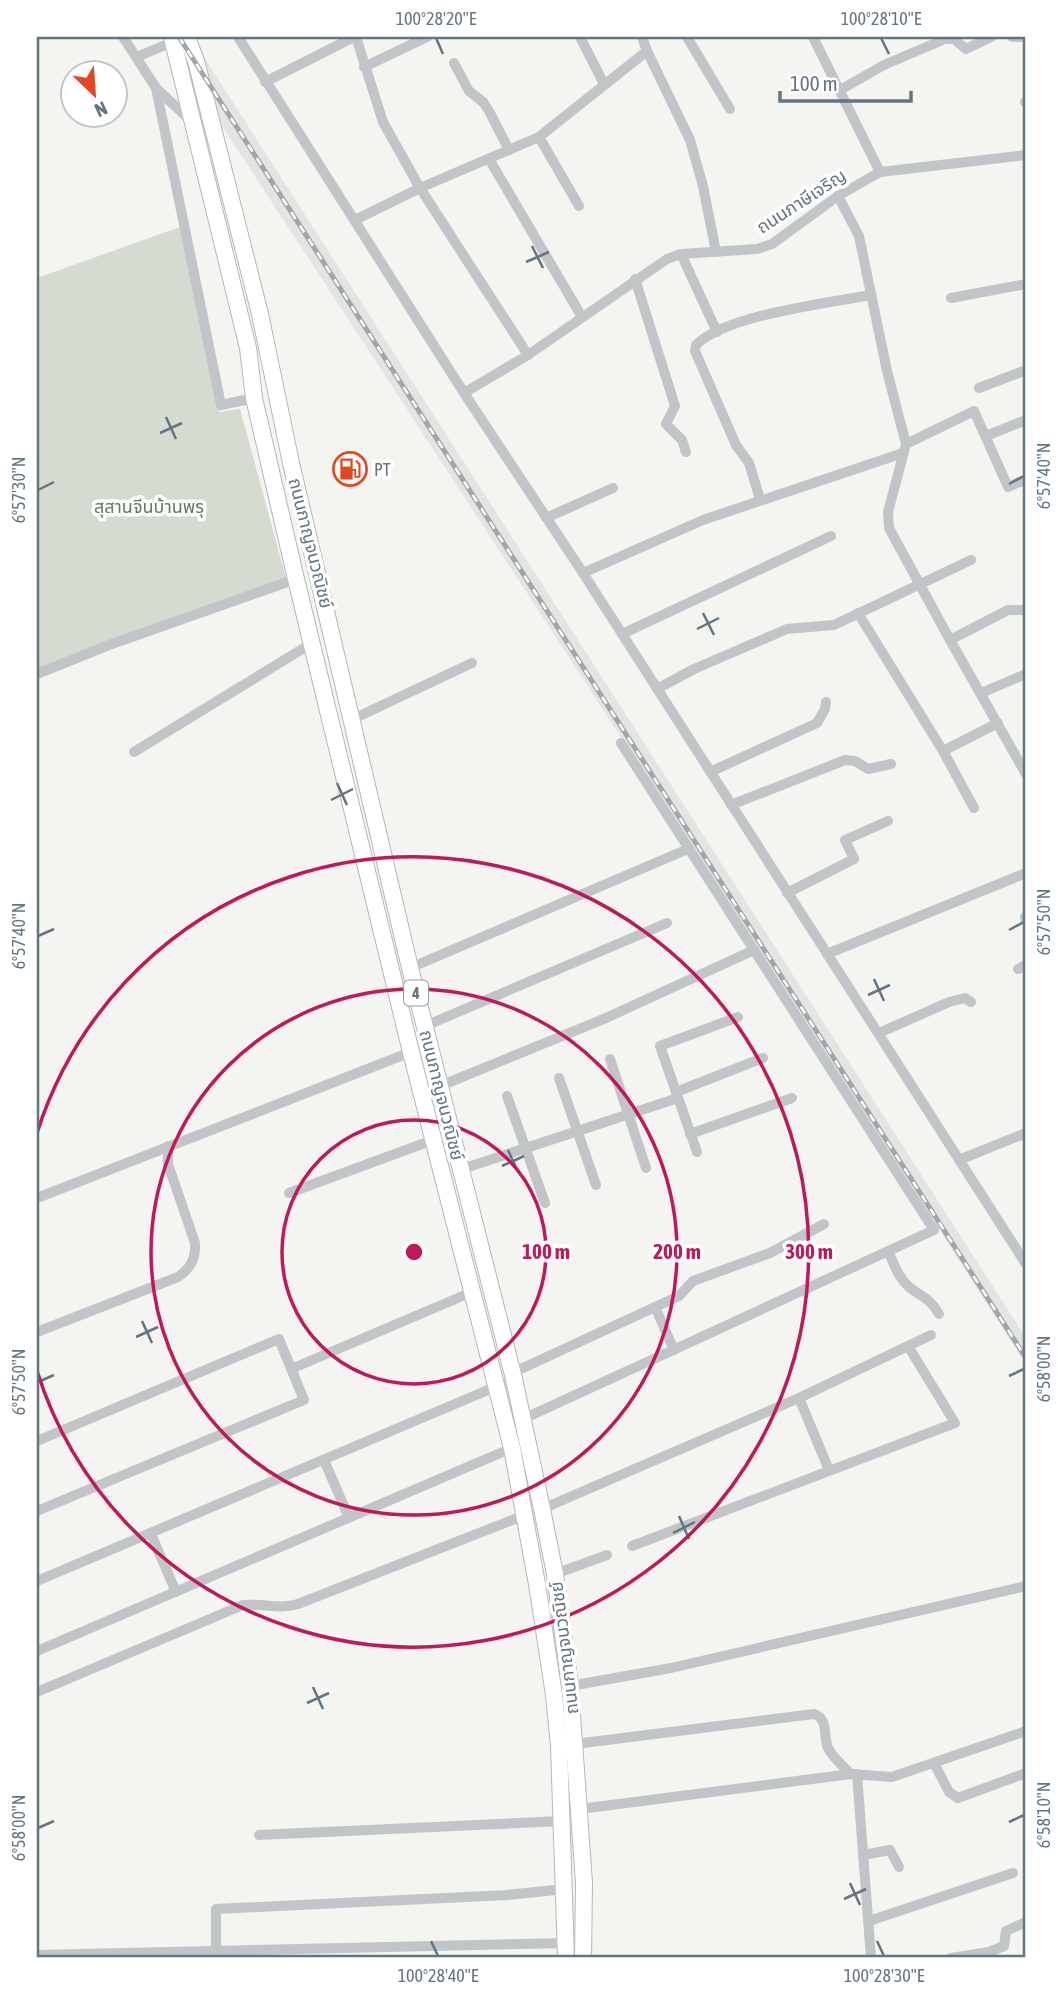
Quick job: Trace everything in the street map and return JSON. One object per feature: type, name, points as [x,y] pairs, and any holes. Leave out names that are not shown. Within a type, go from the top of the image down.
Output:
[{"type":"highway","name":"ถนนกาญจนวณิชย์","points":[[179,38],[193,124],[248,348],[254,398],[296,579],[411,1052],[512,1448],[554,1695],[559,1746],[566,1951]]},
{"type":"highway","name":"ถนนกาญจนวณิชย์","points":[[179,38],[199,75],[260,314],[291,463],[410,968],[513,1376],[542,1509],[555,1574],[570,1686],[584,1883],[583,1958]]},
{"type":"highway","points":[[241,319],[260,314]]},
{"type":"street","points":[[123,37],[156,88],[193,124]]},
{"type":"street","points":[[237,37],[1026,1264]]},
{"type":"street","points":[[265,82],[355,37],[383,122],[420,188],[528,355]]},
{"type":"street","points":[[364,67],[427,37]]},
{"type":"street","points":[[580,37],[604,85]]},
{"type":"street","points":[[642,37],[690,140],[703,186],[716,252]]},
{"type":"street","points":[[687,37],[730,109]]},
{"type":"street","points":[[813,37],[880,172]]},
{"type":"street","points":[[840,90],[884,65],[944,39],[955,38],[966,49],[991,37]]},
{"type":"street","points":[[1012,37],[1021,37]]},
{"type":"street","points":[[136,57],[179,38]]},
{"type":"street","points":[[355,220],[420,188],[539,137],[647,51]]},
{"type":"street","points":[[454,63],[469,91],[483,102],[489,111],[509,150]]},
{"type":"street","points":[[156,88],[221,405],[254,398]]},
{"type":"street","points":[[539,137],[579,206]]},
{"type":"street","name":"ถนนภาษีเจริญ","points":[[464,393],[528,355],[667,259],[681,254],[757,249],[772,244],[838,196],[880,172],[1026,155]]},
{"type":"street","points":[[489,159],[582,317]]},
{"type":"street","points":[[838,196],[859,236],[905,448],[889,506],[888,523],[892,536],[998,723],[1016,747],[1026,774]]},
{"type":"street","points":[[681,254],[717,332]]},
{"type":"street","points":[[635,279],[674,406],[666,424],[682,440],[686,452]]},
{"type":"street","points":[[951,298],[1026,284]]},
{"type":"street","points":[[760,499],[749,463],[736,445],[695,351],[698,343],[717,332],[761,316],[871,295]]},
{"type":"street","points":[[979,388],[1026,370]]},
{"type":"street","points":[[583,573],[703,520],[905,448],[974,411],[1008,487],[1026,479]]},
{"type":"street","points":[[986,436],[1026,420]]},
{"type":"street","points":[[546,518],[613,488]]},
{"type":"street","points":[[621,634],[831,536]]},
{"type":"street","points":[[657,689],[694,669],[787,629],[831,627],[971,560]]},
{"type":"street","points":[[37,674],[108,645],[296,579]]},
{"type":"street","points":[[950,640],[1008,610],[1026,610]]},
{"type":"street","points":[[858,613],[943,751],[974,808]]},
{"type":"street","points":[[134,752],[312,643]]},
{"type":"street","points":[[353,719],[472,663]]},
{"type":"street","points":[[981,693],[1026,674]]},
{"type":"street","points":[[710,772],[817,723],[826,702]]},
{"type":"street","points":[[943,751],[998,723]]},
{"type":"street","points":[[523,1419],[934,1230],[621,743]]},
{"type":"street","points":[[732,805],[845,760],[855,761],[868,769],[891,764]]},
{"type":"street","points":[[787,893],[854,859],[845,840],[888,821]]},
{"type":"street","points":[[410,968],[688,849]]},
{"type":"street","points":[[827,954],[1026,873]]},
{"type":"street","points":[[425,1026],[667,923]]},
{"type":"street","points":[[440,1086],[606,1018],[754,950]]},
{"type":"street","points":[[878,1033],[950,1002],[965,998],[971,1002]]},
{"type":"street","points":[[697,1152],[660,1046],[738,1017]]},
{"type":"street","points":[[37,1198],[411,1052]]},
{"type":"street","points":[[462,1170],[628,1115],[763,1058]]},
{"type":"street","points":[[610,1059],[646,1168]]},
{"type":"street","points":[[559,1078],[596,1185]]},
{"type":"street","points":[[508,1096],[545,1203]]},
{"type":"street","points":[[690,1134],[792,1098]]},
{"type":"street","points":[[959,1160],[1026,1133]]},
{"type":"street","points":[[289,1193],[433,1140]]},
{"type":"street","points":[[37,1332],[178,1277],[190,1267],[194,1259],[195,1243],[168,1164],[168,1146]]},
{"type":"street","points":[[37,1581],[497,1387],[513,1376],[679,1296],[694,1281],[770,1253],[824,1224]]},
{"type":"street","points":[[888,1251],[902,1280],[928,1297],[939,1314]]},
{"type":"street","points":[[292,1369],[472,1292]]},
{"type":"street","points":[[654,1307],[674,1350]]},
{"type":"street","points":[[542,1509],[799,1398],[931,1335]]},
{"type":"street","points":[[37,1441],[279,1339],[304,1400],[37,1511]]},
{"type":"street","points":[[632,1545],[955,1423],[908,1346]]},
{"type":"street","points":[[799,1398],[829,1470]]},
{"type":"street","points":[[37,1651],[512,1448]]},
{"type":"street","points":[[324,1460],[349,1518]]},
{"type":"street","points":[[37,1692],[243,1605],[293,1606],[525,1515]]},
{"type":"street","points":[[151,1534],[176,1592]]},
{"type":"street","points":[[555,1574],[607,1555]]},
{"type":"street","points":[[570,1686],[671,1668],[1026,1586]]},
{"type":"street","points":[[575,1744],[814,1714],[822,1720],[828,1749],[854,1774],[871,1958]]},
{"type":"street","points":[[580,1809],[854,1774],[892,1777],[1026,1731]]},
{"type":"street","points":[[934,1763],[949,1792],[958,1797],[1026,1773]]},
{"type":"street","points":[[259,1835],[562,1821]]},
{"type":"street","points":[[863,1855],[890,1850],[899,1867]]},
{"type":"street","points":[[869,1922],[1013,1873]]},
{"type":"street","points":[[216,1951],[216,1909],[507,1895],[565,1889]]},
{"type":"street","points":[[951,1958],[989,1952],[1004,1946],[1006,1931],[1026,1922]]},
{"type":"street","points":[[37,1955],[216,1951],[566,1951]]},
{"type":"shaded area","points":[[164,37],[191,37],[1026,1338],[1026,1365],[784,987]]},
{"type":"green space","name":"สุสานจีนบ้านพรุ","points":[[180,227],[220,412],[240,409],[286,578],[37,671],[37,278]]},
{"type":"railway","points":[[179,37],[1026,1358]]},
{"type":"place","name":"PT","points":[[350,469]]}]
